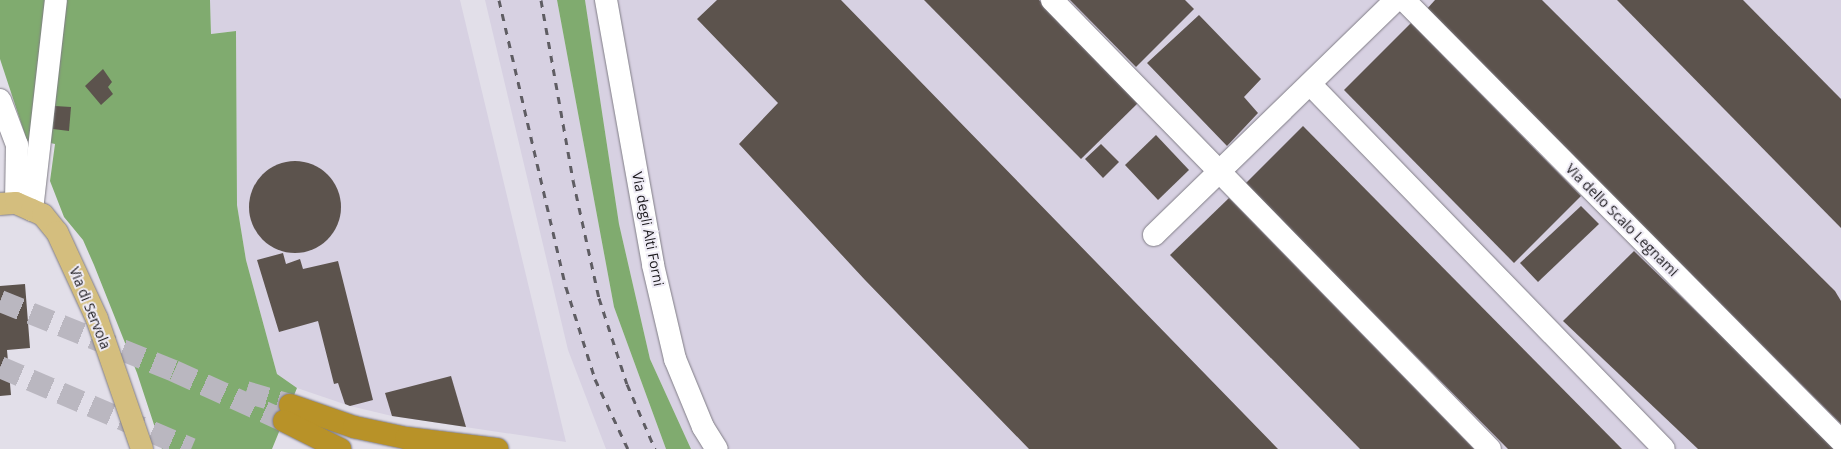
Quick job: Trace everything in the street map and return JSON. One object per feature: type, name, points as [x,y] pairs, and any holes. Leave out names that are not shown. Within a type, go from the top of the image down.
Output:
[{"type":"highway","points":[[340,449],[287,413],[406,438],[497,449]]},
{"type":"main road","name":"Via di Servola","points":[[16,205],[42,216],[58,232],[97,319],[142,449]]},
{"type":"street","points":[[16,205],[56,0]]},
{"type":"street","name":"Via degli Alti Forni","points":[[606,0],[653,265],[675,359],[703,427],[717,449]]},
{"type":"street","points":[[1052,0],[1490,449]]},
{"type":"street","points":[[1154,235],[1396,0]]},
{"type":"street","name":"Via dello Scalo Legnami","points":[[1404,0],[1841,441]]},
{"type":"street","points":[[1310,84],[1664,449]]},
{"type":"street","points":[[0,100],[17,145],[16,205]]},
{"type":"shaded area","points":[[210,0],[460,0],[566,442],[392,416],[350,406],[297,388],[277,374],[246,260],[237,205],[236,31],[211,34]]},
{"type":"shaded area","points":[[485,0],[557,0],[614,307],[666,449],[606,449],[568,350]]},
{"type":"shaded area","points":[[585,0],[1841,0],[1841,449],[691,449],[650,359],[619,224]]},
{"type":"green space","points":[[0,0],[210,0],[211,34],[236,31],[237,205],[246,260],[277,374],[297,388],[272,449],[162,449],[137,373],[94,265],[83,240],[64,217],[50,181],[55,144],[41,141],[28,144],[0,59]]},
{"type":"green space","points":[[557,0],[585,0],[619,224],[650,359],[691,449],[666,449],[614,307]]},
{"type":"building","points":[[717,0],[841,0],[1278,449],[1029,449],[865,280],[739,144],[778,103],[697,19]]},
{"type":"building","points":[[924,0],[1039,0],[1139,102],[1081,159]]},
{"type":"building","points":[[1070,0],[1185,0],[1194,9],[1136,67]]},
{"type":"building","points":[[1435,0],[1542,0],[1835,291],[1841,301],[1841,424],[1426,10]]},
{"type":"building","points":[[1617,0],[1743,0],[1841,99],[1841,228]]},
{"type":"building","points":[[1199,15],[1261,79],[1244,97],[1258,113],[1227,146],[1147,63]]},
{"type":"building","points":[[1411,23],[1581,196],[1514,263],[1344,90]]},
{"type":"building","points":[[103,69],[112,82],[108,87],[113,94],[101,105],[85,86]]},
{"type":"building","points":[[55,106],[71,107],[69,131],[53,129]]},
{"type":"building","points":[[1303,126],[1622,449],[1508,449],[1245,184]]},
{"type":"building","points":[[1156,135],[1189,170],[1158,200],[1125,165]]},
{"type":"building","points":[[1101,144],[1119,162],[1103,178],[1085,159]]},
{"type":"building","points":[[295,161],[313,164],[328,174],[338,189],[341,207],[338,225],[328,240],[313,250],[295,253],[277,250],[262,240],[252,225],[249,207],[252,189],[262,174],[277,164]]},
{"type":"building","points":[[1229,198],[1474,449],[1360,449],[1170,255]]},
{"type":"building","points":[[1581,206],[1599,224],[1538,282],[1520,263]]},
{"type":"building","points":[[1634,251],[1838,449],[1698,449],[1563,321]]},
{"type":"building","points":[[283,253],[286,264],[300,259],[303,269],[338,261],[373,400],[350,406],[345,404],[338,383],[334,384],[318,321],[279,332],[257,260]]},
{"type":"building","points":[[25,284],[30,348],[7,350],[11,395],[0,396],[0,286]]},
{"type":"building","points":[[451,376],[466,427],[392,416],[385,393]]},
{"type":"tunnel","points":[[0,301],[174,371],[284,421]]},
{"type":"tunnel","points":[[0,367],[191,449]]},
{"type":"tunnel","points":[[246,392],[290,405]]},
{"type":"railway","points":[[499,0],[566,287],[595,379],[628,449]]},
{"type":"railway","points":[[541,0],[573,180],[599,298],[627,384],[655,449]]}]
